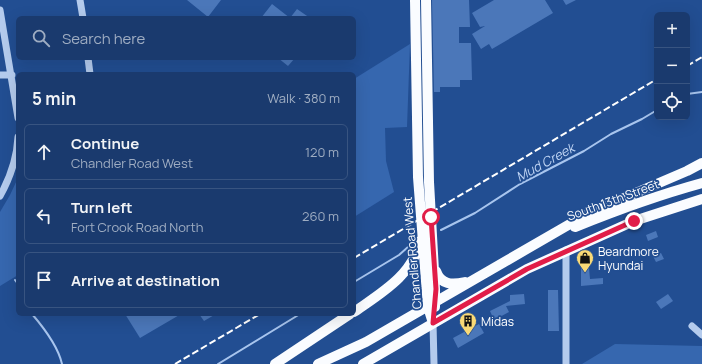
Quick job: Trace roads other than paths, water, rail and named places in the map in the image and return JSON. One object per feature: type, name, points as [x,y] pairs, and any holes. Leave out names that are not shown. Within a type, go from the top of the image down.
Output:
[{"type":"main road","name":"Chandler Road West","points":[[415,0],[418,177],[421,223],[433,323]]},
{"type":"main road","name":"Chandler Road West","points":[[426,0],[430,182],[434,267],[432,305]]},
{"type":"main road","points":[[318,364],[366,342],[589,213],[687,171],[702,163]]},
{"type":"main road","name":"South 13th Street","points":[[535,244],[614,211],[702,183]]},
{"type":"main road","points":[[364,364],[527,269],[566,250],[634,221],[702,200]]},
{"type":"main road","points":[[356,311],[387,288],[406,270],[416,256],[420,241],[421,223]]},
{"type":"main road","points":[[434,267],[440,279],[448,284],[458,284],[476,278]]},
{"type":"main road","points":[[275,364],[347,316]]},
{"type":"street","points":[[80,0],[83,16]]},
{"type":"street","points":[[0,10],[16,90]]},
{"type":"street","points":[[0,58],[9,57]]},
{"type":"street","points":[[88,60],[90,72]]},
{"type":"street","points":[[0,76],[12,74]]},
{"type":"street","points":[[0,196],[15,171]]},
{"type":"street","points":[[566,250],[566,364]]},
{"type":"street","points":[[433,323],[434,364]]},
{"type":"street","points":[[692,326],[702,335]]},
{"type":"waterway","name":"Mud Creek","points":[[690,94],[702,92]]},
{"type":"waterway","name":"Mud Creek","points":[[441,230],[475,213],[520,184],[584,151],[611,134],[654,112]]},
{"type":"waterway","name":"Mud Creek","points":[[356,281],[399,255],[408,247]]},
{"type":"waterway","points":[[34,316],[54,344],[62,364]]},
{"type":"waterway","name":"Mud Creek","points":[[218,364],[297,316]]},
{"type":"railway","points":[[690,64],[702,57]]},
{"type":"railway","points":[[356,257],[654,81]]},
{"type":"railway","points":[[175,364],[257,316]]},
{"type":"place","name":"Beardmore Hyundai","points":[[585,273]]},
{"type":"place","name":"Midas","points":[[468,336]]}]
